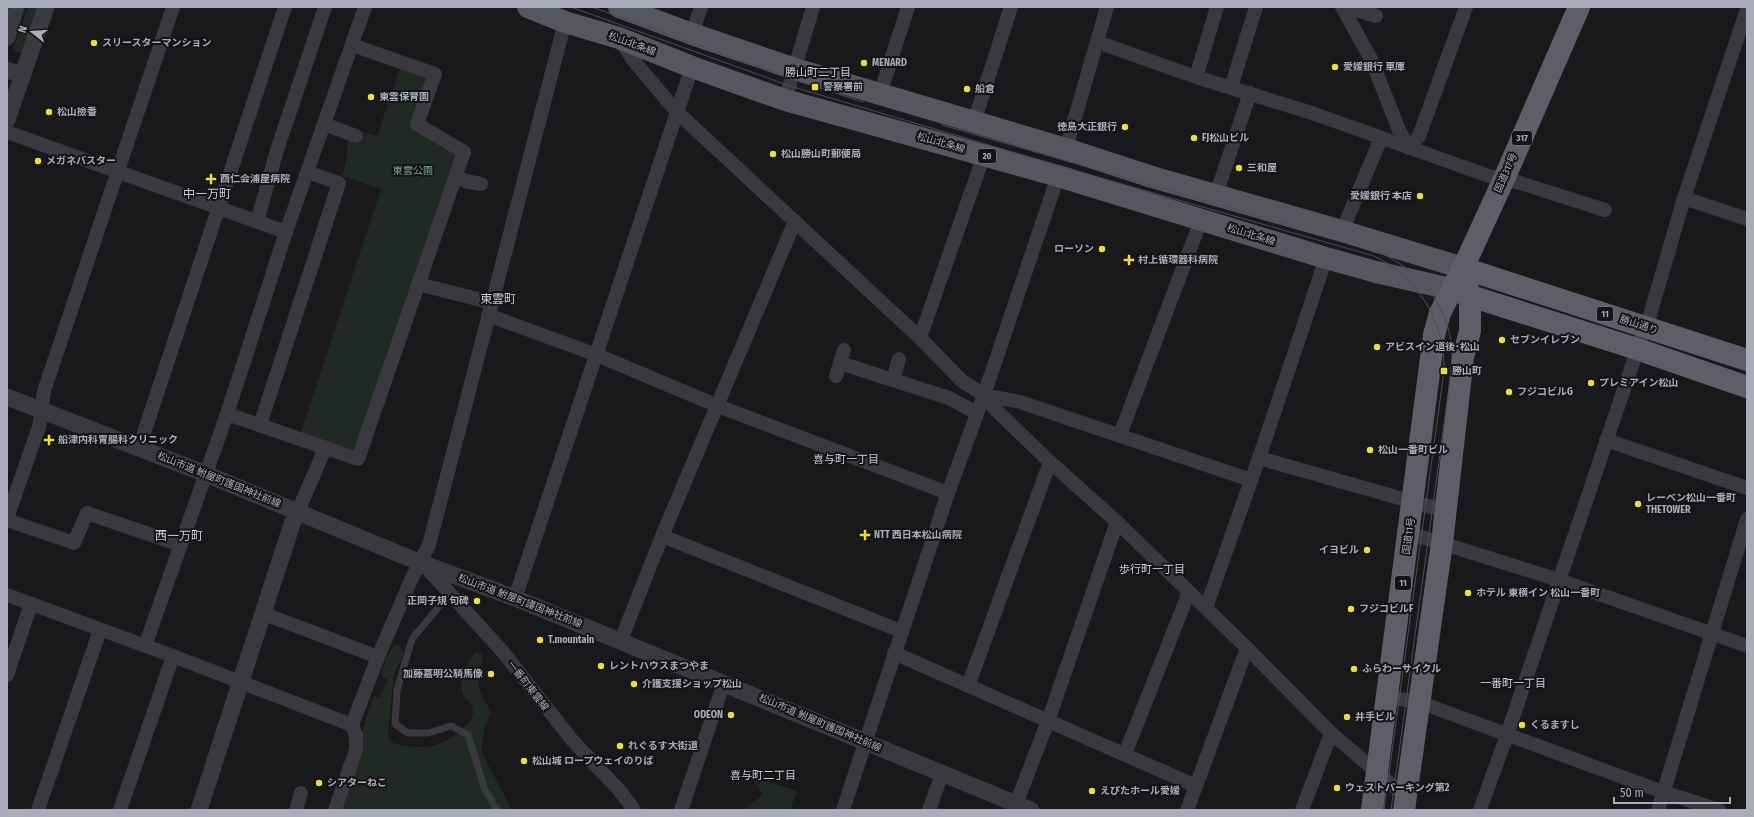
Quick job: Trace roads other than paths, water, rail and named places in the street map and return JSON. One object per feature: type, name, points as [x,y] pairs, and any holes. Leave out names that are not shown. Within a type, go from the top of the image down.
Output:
[{"type":"highway","name":"国道317号","points":[[1463,268],[1504,179],[1579,7]]},
{"type":"highway","points":[[1405,804],[1442,543],[1463,357],[1470,331],[1461,293],[1463,268]]},
{"type":"highway","name":"勝山通り","points":[[1463,268],[1747,360]]},
{"type":"highway","name":"11","points":[[1461,293],[1637,349],[1747,387]]},
{"type":"highway","name":"国道11号","points":[[1372,810],[1388,697],[1434,335],[1440,313],[1461,293]]},
{"type":"main road","name":"松山北条線","points":[[528,7],[565,22],[619,38],[692,67],[785,100],[1058,176],[1326,258],[1461,293]]},
{"type":"main road","points":[[620,7],[692,34],[795,69],[1066,149],[1152,177],[1342,231],[1463,268]]},
{"type":"street","points":[[7,37],[16,7]]},
{"type":"street","points":[[7,120],[46,7]]},
{"type":"street","points":[[173,7],[44,391],[39,427],[7,519],[74,543],[87,513],[180,545]]},
{"type":"street","points":[[139,448],[285,7]]},
{"type":"street","points":[[257,222],[277,150],[325,7]]},
{"type":"street","points":[[145,646],[227,414],[286,232],[365,7]]},
{"type":"street","points":[[692,34],[701,7]]},
{"type":"street","points":[[785,100],[813,7]]},
{"type":"street","points":[[880,94],[908,7]]},
{"type":"street","points":[[974,122],[1011,7]]},
{"type":"street","points":[[1066,149],[1106,7]]},
{"type":"street","points":[[1196,77],[1218,7]]},
{"type":"street","points":[[1231,87],[1256,7]]},
{"type":"street","points":[[1342,7],[1371,59],[1400,130],[1409,148]]},
{"type":"street","points":[[1347,7],[1376,16]]},
{"type":"street","points":[[1409,148],[1419,136],[1466,7]]},
{"type":"street","points":[[1480,810],[1507,735],[1637,349],[1650,315],[1684,198],[1747,9]]},
{"type":"street","points":[[335,810],[356,750],[356,736],[352,725],[378,657],[411,580],[429,545],[565,22]]},
{"type":"street","points":[[619,38],[633,60],[677,112],[920,338],[962,381],[984,395],[995,409],[1050,462],[1117,522],[1247,648],[1331,733],[1377,773],[1405,804]]},
{"type":"street","points":[[1097,42],[1196,77],[1312,113],[1489,176],[1504,179],[1605,210]]},
{"type":"street","points":[[227,414],[325,449],[358,459],[456,176],[464,152],[417,124],[435,74],[352,44]]},
{"type":"street","points":[[515,598],[692,67]]},
{"type":"street","points":[[7,70],[23,74]]},
{"type":"street","points":[[1216,195],[1250,93]]},
{"type":"street","points":[[324,124],[356,136]]},
{"type":"street","points":[[7,132],[286,232]]},
{"type":"street","points":[[1342,231],[1381,138]]},
{"type":"street","points":[[920,338],[984,155]]},
{"type":"street","points":[[260,426],[339,183],[307,172]]},
{"type":"street","points":[[456,176],[465,181],[481,184]]},
{"type":"street","points":[[843,810],[901,631],[948,493],[984,395],[1058,176]]},
{"type":"street","points":[[1684,198],[1747,219]]},
{"type":"street","points":[[1120,435],[1202,220]]},
{"type":"street","points":[[621,640],[662,536],[795,222]]},
{"type":"street","points":[[1206,608],[1259,458],[1326,258]]},
{"type":"street","points":[[418,284],[490,309],[718,406],[948,493]]},
{"type":"street","points":[[894,380],[899,359]]},
{"type":"street","points":[[840,363],[949,398],[977,413]]},
{"type":"street","points":[[984,395],[1020,402],[1251,480]]},
{"type":"street","name":"松山市道 鮒屋町護国神社前線","points":[[7,397],[206,474],[421,563],[621,640],[1024,807]]},
{"type":"street","points":[[1606,440],[1747,488]]},
{"type":"street","points":[[199,810],[292,524],[325,449]]},
{"type":"street","points":[[1259,458],[1445,511]]},
{"type":"street","points":[[968,686],[1050,462]]},
{"type":"street","points":[[1658,810],[1747,519]]},
{"type":"street","points":[[1024,807],[1048,721],[1117,522]]},
{"type":"street","points":[[1409,533],[1559,580],[1747,646]]},
{"type":"street","points":[[662,536],[901,631]]},
{"type":"street","name":"一番町東雲線","points":[[421,563],[454,597],[503,652],[572,740],[620,791],[634,810]]},
{"type":"street","points":[[1125,754],[1189,592]]},
{"type":"street","points":[[7,595],[173,656],[352,725]]},
{"type":"street","points":[[7,675],[31,604]]},
{"type":"street","points":[[262,613],[378,657]]},
{"type":"street","points":[[38,810],[100,630]]},
{"type":"street","points":[[1187,810],[1247,648]]},
{"type":"street","points":[[894,653],[1196,786]]},
{"type":"street","points":[[120,810],[173,656]]},
{"type":"street","points":[[681,810],[724,683]]},
{"type":"street","points":[[1388,697],[1419,702],[1663,792],[1719,810]]},
{"type":"street","points":[[1302,810],[1331,733]]},
{"type":"street","points":[[929,810],[942,774]]},
{"type":"street","points":[[296,810],[302,793]]},
{"type":"lane","points":[[454,597],[441,604],[412,639],[397,690],[394,724],[408,733],[428,734],[451,726],[468,735],[485,790],[497,810]]},
{"type":"tram line","points":[[7,13],[19,7]]},
{"type":"tram line","points":[[571,7],[790,86],[1073,170],[1374,256],[1390,265],[1404,276],[1426,303],[1434,319],[1440,335],[1444,371],[1384,810]]},
{"type":"tram line","points":[[592,7],[792,79],[863,102]]},
{"type":"tram line","points":[[942,125],[1295,227]]},
{"type":"tram line","points":[[1374,250],[1402,265],[1425,285],[1442,311],[1447,325],[1452,351],[1450,381],[1391,810]]},
{"type":"place","name":"スリースターマンション","points":[[94,43]]},
{"type":"place","name":"MENARD","points":[[864,63]]},
{"type":"place","name":"愛媛銀行 車庫","points":[[1335,67]]},
{"type":"place","name":"警察署前","points":[[815,87]]},
{"type":"place","name":"船倉","points":[[967,89]]},
{"type":"place","name":"東雲保育園","points":[[371,97]]},
{"type":"place","name":"松山撿番","points":[[49,112]]},
{"type":"place","name":"徳島大正銀行","points":[[1125,127]]},
{"type":"place","name":"FJ松山ビル","points":[[1194,138]]},
{"type":"place","name":"松山勝山町郵便局","points":[[773,154]]},
{"type":"place","name":"メガネバスター","points":[[38,161]]},
{"type":"place","name":"三和屋","points":[[1239,168]]},
{"type":"place","name":"酉仁会浦屋病院","points":[[211,179]]},
{"type":"place","name":"愛媛銀行 本店","points":[[1420,196]]},
{"type":"place","name":"ローソン","points":[[1102,249]]},
{"type":"place","name":"村上循環器科病院","points":[[1129,260]]},
{"type":"place","name":"セブンイレブン","points":[[1502,340]]},
{"type":"place","name":"アビスイン道後･松山","points":[[1377,347]]},
{"type":"place","name":"勝山町","points":[[1444,371]]},
{"type":"place","name":"プレミアイン松山","points":[[1591,383]]},
{"type":"place","name":"フジコビルG","points":[[1509,392]]},
{"type":"place","name":"船津内科胃腸科クリニック","points":[[49,440]]},
{"type":"place","name":"松山一番町ビル","points":[[1370,450]]},
{"type":"place","name":"レーベン松山一番町 THETOWER","points":[[1638,504]]},
{"type":"place","name":"NTT 西日本松山病院","points":[[865,535]]},
{"type":"place","name":"イヨビル","points":[[1367,550]]},
{"type":"place","name":"ホテル 東横イン 松山一番町","points":[[1468,593]]},
{"type":"place","name":"正岡子規 句碑","points":[[477,601]]},
{"type":"place","name":"フジコビルF","points":[[1351,609]]},
{"type":"place","name":"T.mountain","points":[[540,640]]},
{"type":"place","name":"レントハウスまつやま","points":[[601,666]]},
{"type":"place","name":"ふらわーサイクル","points":[[1354,669]]},
{"type":"place","name":"加藤嘉明公騎馬像","points":[[491,674]]},
{"type":"place","name":"介護支援ショップ松山","points":[[634,684]]},
{"type":"place","name":"ODEON","points":[[731,715]]},
{"type":"place","name":"井手ビル","points":[[1347,717]]},
{"type":"place","name":"くるますし","points":[[1522,725]]},
{"type":"place","name":"れぐるす大街道","points":[[620,746]]},
{"type":"place","name":"松山城 ロープウェイのりば","points":[[524,761]]},
{"type":"place","name":"シアターねこ","points":[[319,783]]},
{"type":"place","name":"ウェストパーキング第2","points":[[1337,788]]},
{"type":"place","name":"えぴたホール愛媛","points":[[1092,791]]},
{"type":"district","name":"勝山町二丁目","points":[[818,72]]},
{"type":"district","name":"中一万町","points":[[207,194]]},
{"type":"district","name":"東雲町","points":[[498,299]]},
{"type":"district","name":"喜与町一丁目","points":[[846,459]]},
{"type":"district","name":"西一万町","points":[[179,536]]},
{"type":"district","name":"歩行町一丁目","points":[[1152,569]]},
{"type":"district","name":"一番町一丁目","points":[[1513,683]]},
{"type":"district","name":"喜与町二丁目","points":[[763,775]]},
{"type":"park label","name":"東雲公園","points":[[413,171]]}]
